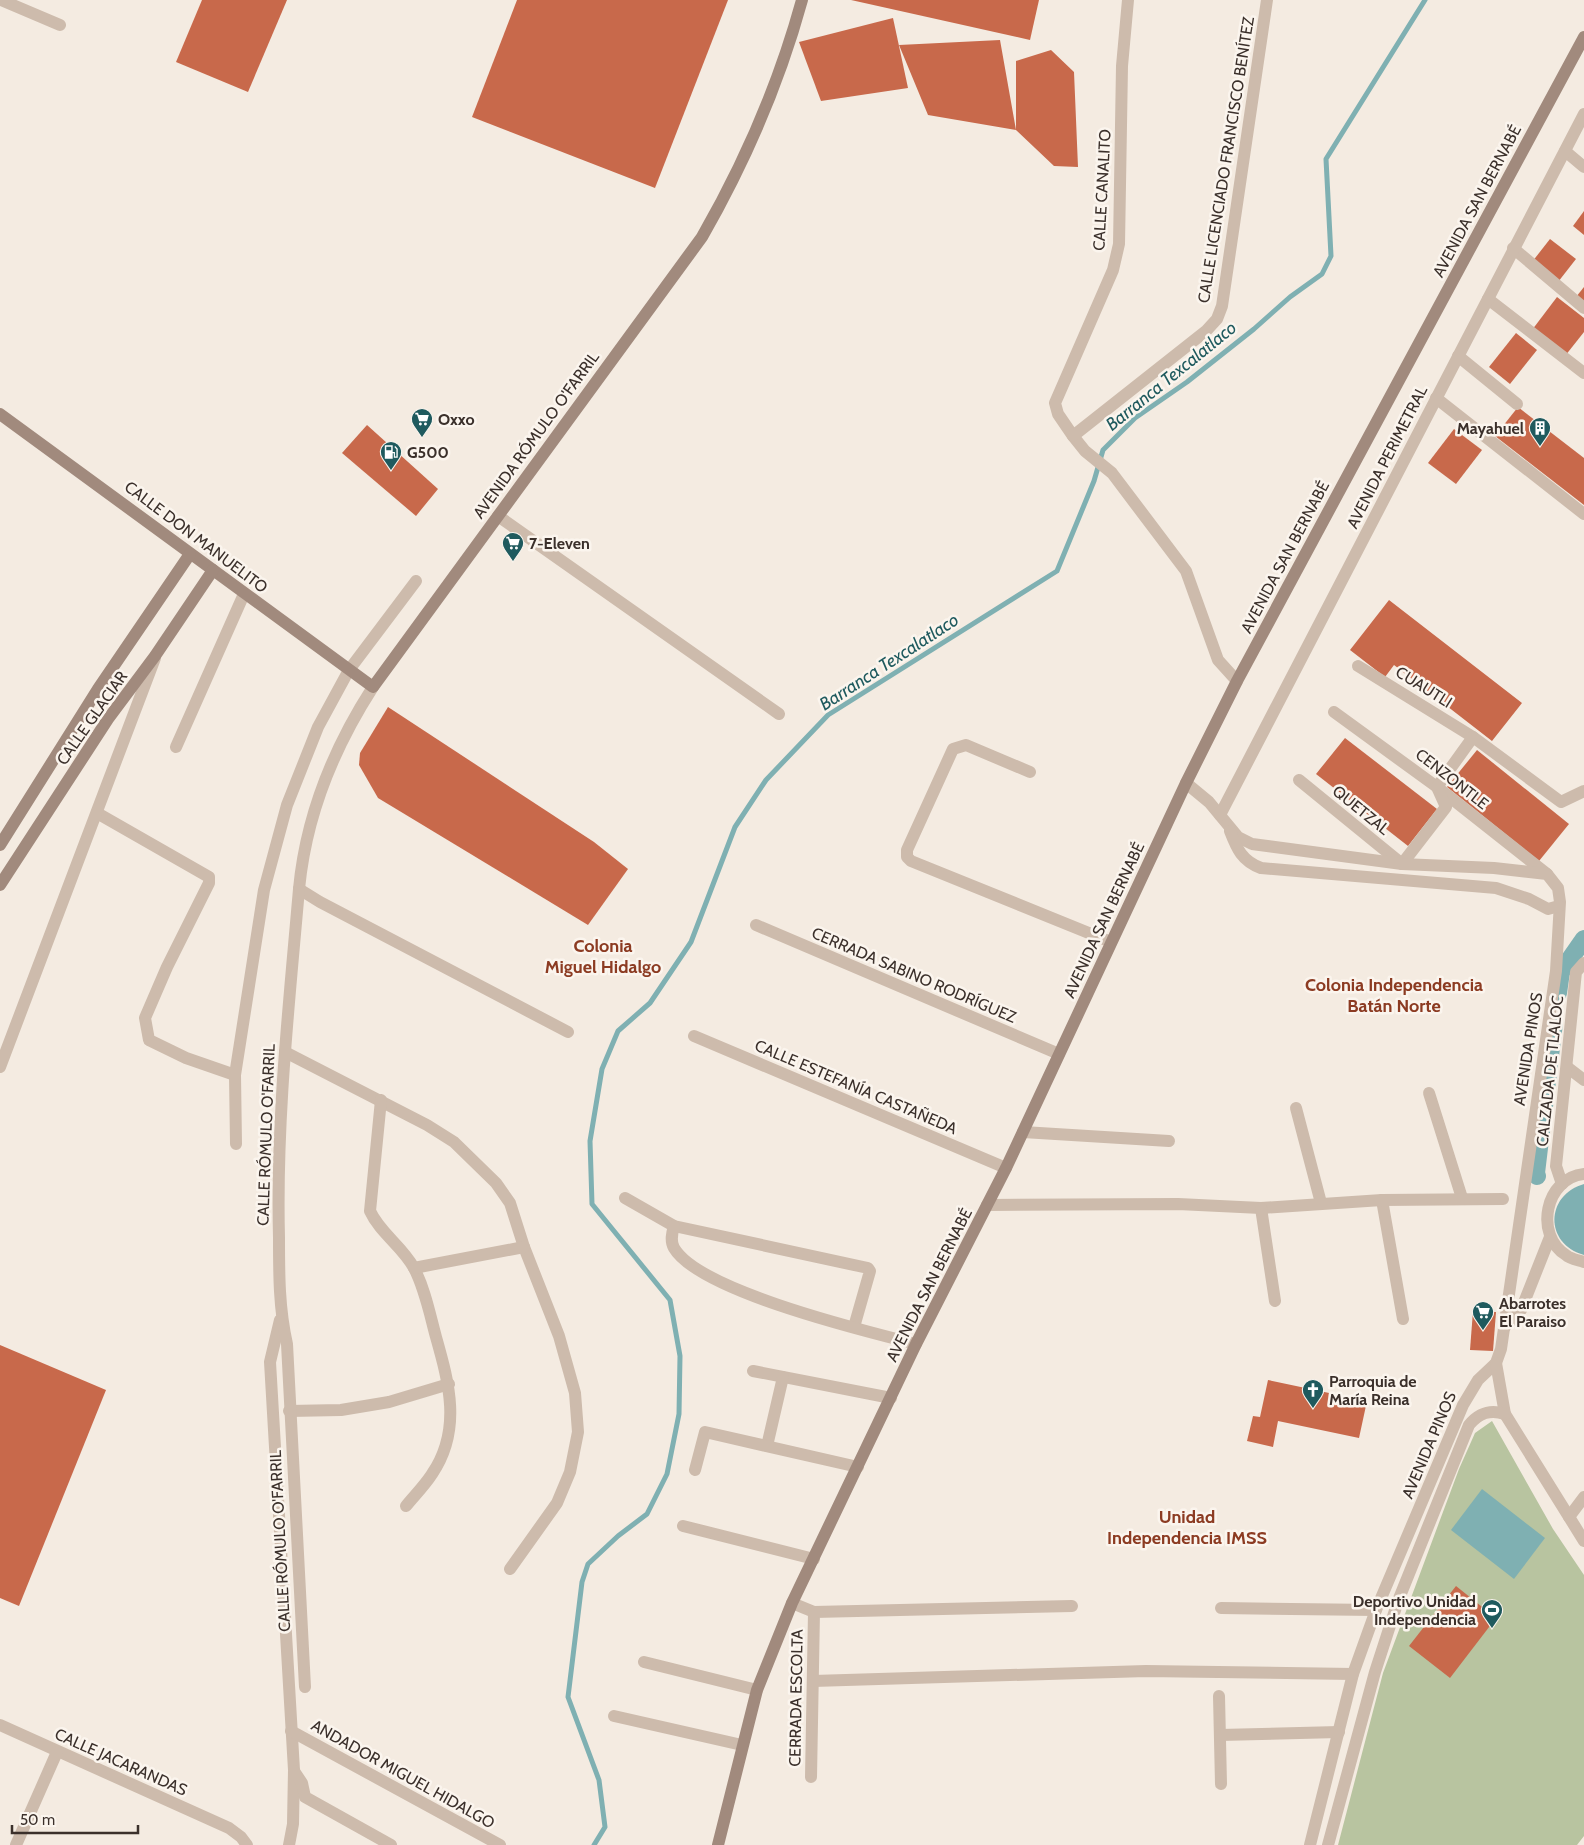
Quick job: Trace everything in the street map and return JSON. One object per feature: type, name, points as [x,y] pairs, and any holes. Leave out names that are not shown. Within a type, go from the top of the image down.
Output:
[{"type":"main road","name":"AVENIDA RÓMULO O'FARRIL","points":[[373,687],[567,418],[702,237],[734,181],[758,128],[802,0]]},
{"type":"main road","name":"AVENIDA SAN BERNABÉ","points":[[718,1845],[757,1690],[792,1604],[916,1344],[1006,1168],[1110,942],[1237,680],[1584,37]]},
{"type":"main road","name":"CALLE DON MANUELITO","points":[[0,414],[373,687]]},
{"type":"main road","name":"CALLE GLACIAR","points":[[0,845],[98,689],[190,554]]},
{"type":"main road","name":"CALLE GLACIAR","points":[[0,885],[108,719],[155,656],[213,570]]},
{"type":"street","points":[[1,0],[60,25]]},
{"type":"street","name":"CALLE CANALITO","points":[[1128,0],[1122,66],[1119,244],[1113,270],[1055,403],[1058,414],[1073,436],[1085,451],[1112,473],[1186,571],[1218,660],[1237,680]]},
{"type":"street","name":"CALLE LICENCIADO FRANCISCO BENÍTEZ","points":[[1073,436],[1206,331],[1217,319],[1222,306],[1267,0]]},
{"type":"street","name":"AVENIDA PERIMETRAL","points":[[1220,815],[1584,114]]},
{"type":"street","points":[[1564,151],[1584,167]]},
{"type":"street","points":[[1513,248],[1584,308]]},
{"type":"street","points":[[1488,299],[1584,373]]},
{"type":"street","points":[[1458,356],[1517,404]]},
{"type":"street","points":[[1436,398],[1584,514]]},
{"type":"street","points":[[498,516],[779,714]]},
{"type":"street","points":[[236,1144],[235,1075],[264,890],[287,804],[318,727],[349,670],[416,581]]},
{"type":"street","points":[[176,747],[244,594]]},
{"type":"street","points":[[0,1067],[155,656]]},
{"type":"street","name":"CUAUTLI","points":[[1358,666],[1473,737],[1561,802],[1584,791]]},
{"type":"street","name":"AVENIDA RÓMULO O'FARRIL","points":[[299,889],[302,856],[324,778],[358,710],[373,687]]},
{"type":"street","name":"CENZONTLE","points":[[1334,712],[1437,787],[1547,874]]},
{"type":"street","points":[[1402,864],[1446,807],[1437,787],[1473,737]]},
{"type":"street","points":[[1030,772],[966,745],[953,748],[907,850],[907,857],[911,861],[1110,942]]},
{"type":"street","name":"QUETZAL","points":[[1299,780],[1402,864]]},
{"type":"street","points":[[1186,783],[1209,802],[1238,837],[1252,844],[1402,864],[1494,868],[1547,874]]},
{"type":"street","points":[[97,813],[209,876],[209,883],[167,967],[146,1018],[149,1040],[186,1058],[235,1075]]},
{"type":"street","points":[[1229,828],[1238,851],[1247,863],[1261,868],[1496,888],[1529,899],[1548,909],[1559,906]]},
{"type":"street","name":"AVENIDA PINOS","points":[[1310,1845],[1353,1674],[1376,1610],[1463,1405],[1478,1380],[1496,1363],[1501,1349],[1556,971],[1558,888],[1547,874]]},
{"type":"street","points":[[299,889],[320,902],[568,1032]]},
{"type":"street","name":"CALLE RÓMULO O'FARRIL","points":[[299,889],[280,1115],[278,1202],[281,1318],[287,1344],[305,1687]]},
{"type":"street","name":"CERRADA SABINO RODRÍGUEZ","points":[[756,925],[1059,1054]]},
{"type":"street","name":"CALZADA DE TLALOC","points":[[1562,1184],[1556,1166],[1567,1067],[1579,1000],[1576,972],[1584,963]]},
{"type":"street","name":"CALLE ESTEFANÍA CASTAÑEDA","points":[[694,1036],[1006,1168]]},
{"type":"street","points":[[285,1052],[381,1100],[454,1142],[496,1183],[510,1203],[524,1247],[559,1336],[575,1393],[578,1432],[570,1472],[557,1503],[510,1568]]},
{"type":"street","points":[[1567,1067],[1584,1080]]},
{"type":"street","points":[[1429,1093],[1462,1198]]},
{"type":"street","points":[[381,1100],[370,1211],[377,1226],[397,1245],[414,1268],[425,1298],[449,1384],[452,1423],[445,1448],[433,1472],[406,1506]]},
{"type":"street","points":[[1296,1108],[1321,1203]]},
{"type":"street","points":[[1023,1132],[1169,1141]]},
{"type":"street","points":[[1584,1174],[1562,1184],[1550,1200],[1546,1218],[1550,1237],[1565,1255],[1584,1262]]},
{"type":"street","points":[[625,1198],[674,1226],[863,1265],[870,1271],[854,1327]]},
{"type":"street","points":[[986,1206],[1178,1204],[1261,1208],[1382,1200],[1503,1199]]},
{"type":"street","points":[[1382,1200],[1403,1319]]},
{"type":"street","points":[[1261,1208],[1275,1301]]},
{"type":"street","points":[[674,1226],[671,1239],[673,1247],[682,1259],[701,1271],[743,1292],[783,1307],[916,1344]]},
{"type":"street","points":[[1504,1328],[1522,1310],[1550,1237]]},
{"type":"street","points":[[414,1268],[524,1247]]},
{"type":"street","points":[[281,1318],[270,1362],[294,1770],[293,1824],[289,1845]]},
{"type":"street","points":[[1496,1363],[1505,1414],[1584,1541]]},
{"type":"street","points":[[753,1371],[891,1398]]},
{"type":"street","points":[[767,1446],[783,1377]]},
{"type":"street","points":[[289,1410],[341,1410],[388,1402],[449,1384]]},
{"type":"street","name":"AVENIDA PINOS","points":[[1328,1845],[1375,1672],[1398,1602],[1469,1425],[1485,1412],[1492,1411],[1505,1414]]},
{"type":"street","points":[[695,1470],[705,1432],[858,1468]]},
{"type":"street","points":[[1569,1517],[1584,1497]]},
{"type":"street","points":[[683,1526],[814,1559]]},
{"type":"street","name":"CERRADA ESCOLTA","points":[[792,1604],[814,1612],[811,1777]]},
{"type":"street","points":[[814,1612],[1072,1606]]},
{"type":"street","points":[[1220,1608],[1376,1610]]},
{"type":"street","points":[[644,1662],[757,1690]]},
{"type":"street","points":[[813,1681],[1146,1671],[1353,1674]]},
{"type":"street","points":[[1219,1696],[1221,1784]]},
{"type":"street","points":[[614,1716],[742,1745]]},
{"type":"street","name":"CALLE JACARANDAS","points":[[0,1725],[56,1752],[229,1828],[241,1837],[247,1845]]},
{"type":"street","name":"ANDADOR MIGUEL HIDALGO","points":[[291,1732],[500,1845]]},
{"type":"street","points":[[1220,1735],[1339,1732]]},
{"type":"street","points":[[16,1845],[56,1752]]},
{"type":"street","points":[[294,1770],[302,1783],[305,1797],[391,1845]]},
{"type":"green space","name":"Deportivo Unidad Independencia","points":[[1492,1421],[1553,1529],[1584,1575],[1584,1836],[1577,1845],[1338,1845],[1383,1673],[1459,1469],[1475,1433]]},
{"type":"water","points":[[1584,1184],[1584,1255],[1571,1249],[1562,1241],[1556,1231],[1554,1220],[1556,1208],[1562,1198],[1571,1190]]},
{"type":"water","points":[[1482,1489],[1545,1538],[1514,1579],[1451,1530]]},
{"type":"building","points":[[202,0],[287,0],[248,92],[176,62]]},
{"type":"building","points":[[517,0],[728,0],[655,188],[472,117]]},
{"type":"building","points":[[851,0],[1039,0],[1030,40]]},
{"type":"building","points":[[893,18],[908,88],[821,101],[799,42]]},
{"type":"building","points":[[1000,40],[1016,130],[928,115],[899,45]]},
{"type":"building","points":[[1051,50],[1074,72],[1078,167],[1054,166],[1016,130],[1016,61]]},
{"type":"building","points":[[1584,211],[1584,235],[1573,226]]},
{"type":"building","points":[[1550,239],[1576,259],[1558,282],[1532,262]]},
{"type":"building","points":[[1584,287],[1584,303],[1576,297]]},
{"type":"building","points":[[1557,297],[1584,318],[1584,332],[1565,356],[1532,330]]},
{"type":"building","points":[[1516,333],[1537,350],[1510,384],[1489,367]]},
{"type":"building","name":"Mayahuel","points":[[1518,407],[1584,458],[1584,505],[1495,436]]},
{"type":"building","name":"G500","points":[[367,425],[438,489],[416,516],[342,453]]},
{"type":"building","points":[[1454,429],[1482,450],[1456,484],[1428,463]]},
{"type":"building","points":[[1389,600],[1522,703],[1492,741],[1394,665],[1385,677],[1350,650]]},
{"type":"building","points":[[388,707],[594,842],[628,869],[588,925],[378,798],[359,765],[360,753]]},
{"type":"building","points":[[1345,738],[1437,809],[1408,846],[1316,774]]},
{"type":"building","points":[[1477,750],[1569,824],[1539,861],[1447,787]]},
{"type":"building","name":"Abarrotes El Paraiso","points":[[1473,1311],[1496,1312],[1493,1351],[1470,1350]]},
{"type":"building","points":[[0,1345],[106,1390],[19,1606],[0,1598]]},
{"type":"building","name":"Parroquia de María Reina","points":[[1268,1380],[1367,1401],[1359,1438],[1278,1421],[1273,1447],[1247,1441],[1253,1416],[1260,1417]]},
{"type":"building","points":[[1456,1586],[1496,1618],[1450,1678],[1409,1646]]},
{"type":"waterway","name":"Barranca Texcalatlaco","points":[[594,1845],[605,1827],[599,1780],[568,1697],[582,1582],[588,1564],[618,1536],[647,1514],[667,1474],[679,1414],[680,1356],[670,1300],[592,1204],[590,1141],[602,1069],[618,1031],[650,1003],[691,942],[735,827],[766,780],[828,715],[1057,571],[1094,481],[1103,450],[1135,418],[1187,382],[1254,329],[1290,297],[1322,274],[1331,256],[1326,159],[1425,0]]},
{"type":"waterway","points":[[1558,993],[1561,972],[1584,939]]},
{"type":"waterway","points":[[1537,1176],[1554,1023]]},
{"type":"place","name":"Oxxo","points":[[422,438]]},
{"type":"place","name":"Mayahuel","points":[[1540,447]]},
{"type":"place","name":"G500","points":[[391,471]]},
{"type":"place","name":"7-Eleven","points":[[513,562]]},
{"type":"place","name":"Abarrotes El Paraiso","points":[[1483,1331]]},
{"type":"place","name":"Parroquia de María Reina","points":[[1313,1409]]},
{"type":"place","name":"Deportivo Unidad Independencia","points":[[1492,1629]]},
{"type":"district","name":"Colonia Miguel Hidalgo","points":[[603,956]]},
{"type":"district","name":"Colonia Independencia Batán Norte","points":[[1394,995]]},
{"type":"district","name":"Unidad Independencia IMSS","points":[[1187,1527]]}]
